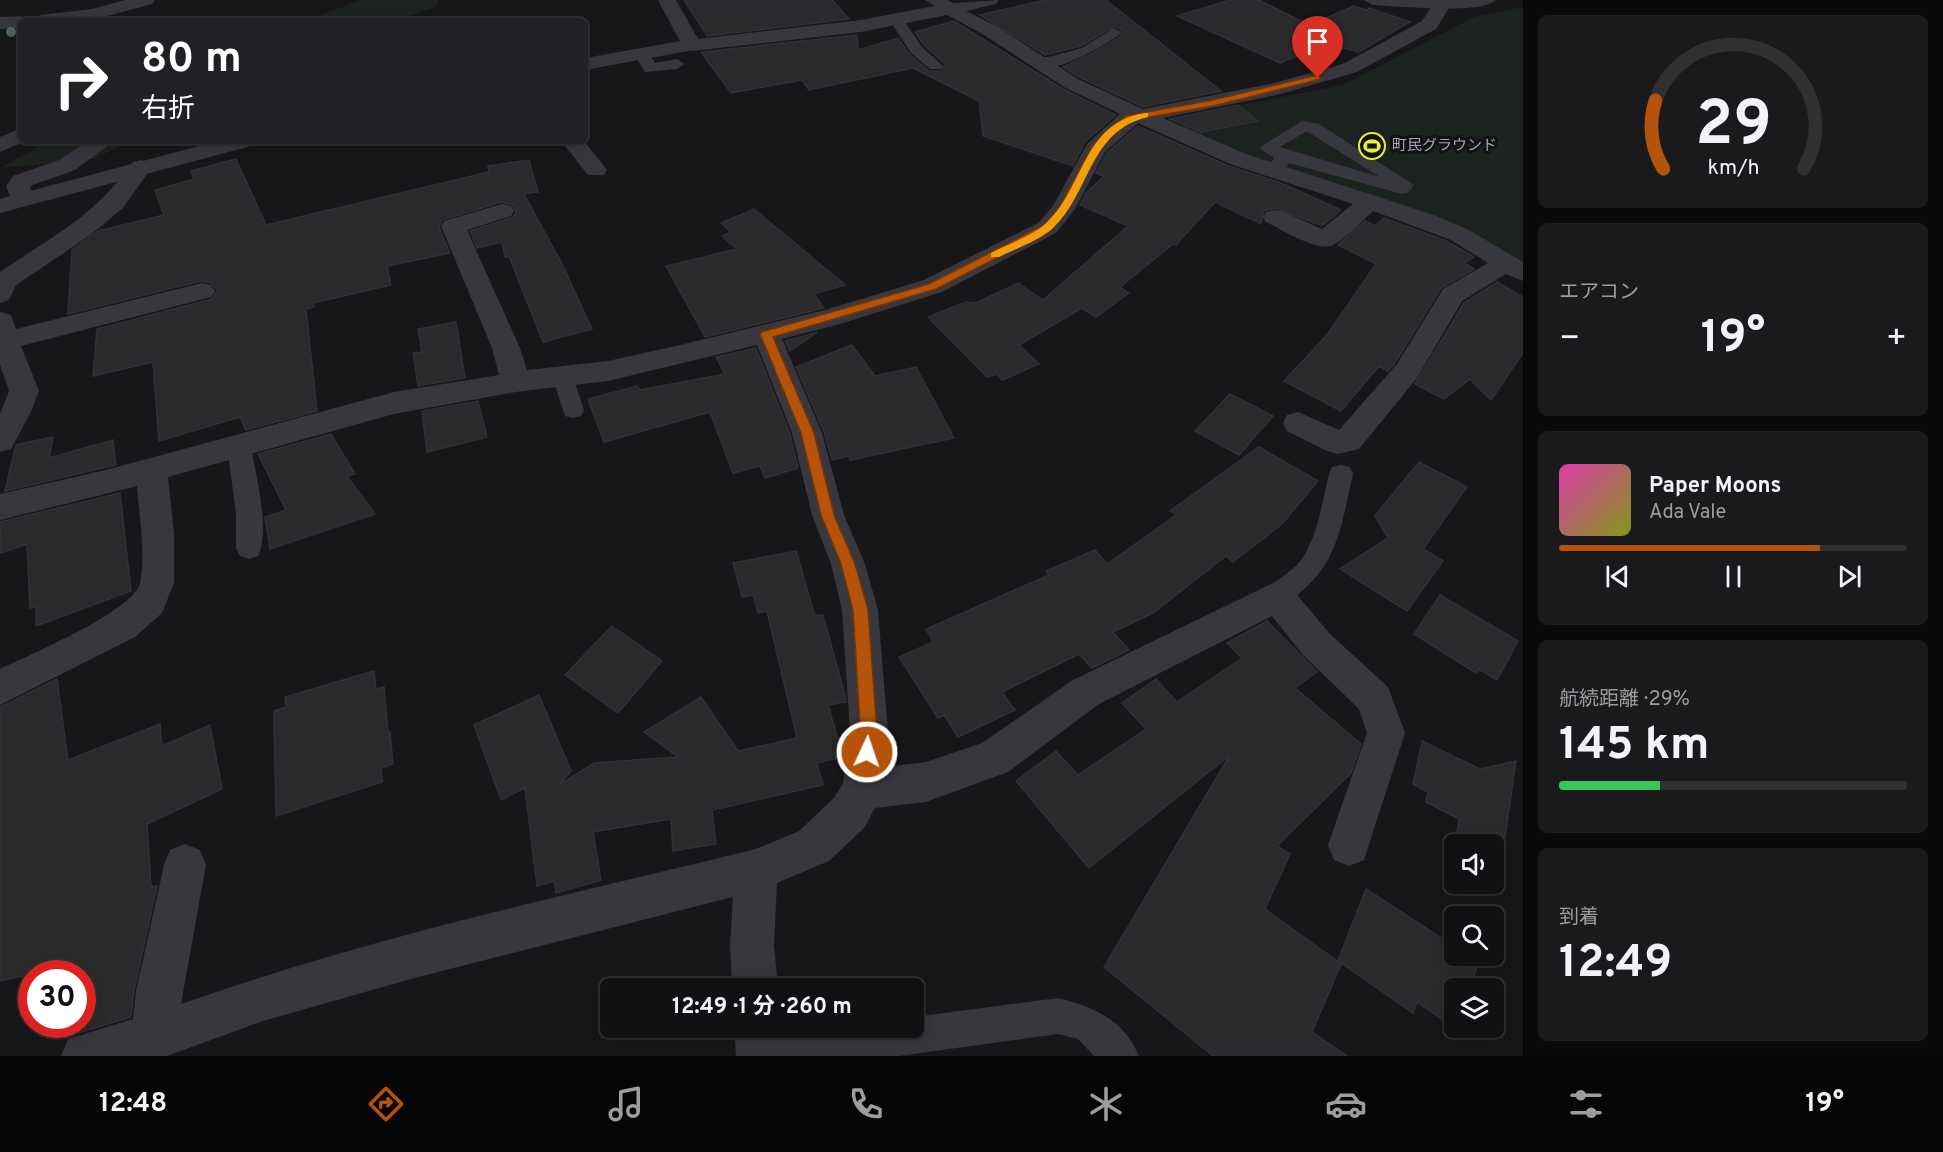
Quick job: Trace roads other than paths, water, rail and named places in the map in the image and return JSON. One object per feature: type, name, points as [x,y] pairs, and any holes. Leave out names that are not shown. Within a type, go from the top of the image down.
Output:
[{"type":"street","points":[[90,18],[146,0]]},
{"type":"street","points":[[668,0],[692,45]]},
{"type":"street","points":[[588,63],[692,45],[897,21],[942,5],[990,0]]},
{"type":"street","points":[[1372,0],[1432,2],[1486,0]]},
{"type":"street","points":[[0,507],[239,446],[394,403],[516,382],[618,369],[830,318],[933,286],[1047,228],[1063,209],[1095,149],[1129,118],[1277,89],[1350,68],[1429,24],[1432,2]]},
{"type":"street","points":[[942,5],[991,31],[1071,82],[1141,116],[1238,159],[1279,164],[1460,235],[1516,268]]},
{"type":"street","points":[[0,23],[18,22]]},
{"type":"street","points":[[0,145],[18,136]]},
{"type":"street","points":[[11,203],[21,182],[67,165],[98,144]]},
{"type":"street","points":[[11,203],[231,144]]},
{"type":"street","points":[[574,144],[596,170]]},
{"type":"street","points":[[0,294],[5,281],[91,224],[113,205],[133,183],[141,167]]},
{"type":"street","points":[[1275,217],[1324,240],[1371,201]]},
{"type":"street","points":[[501,211],[453,226],[499,330],[516,382]]},
{"type":"street","points":[[1298,423],[1338,443],[1348,441],[1407,371],[1425,345],[1452,295],[1493,270],[1516,268]]},
{"type":"street","points":[[0,441],[16,412],[24,391],[2,328],[201,291]]},
{"type":"street","points":[[99,1054],[263,998],[417,954],[756,870],[814,846],[849,813],[863,789],[869,732],[860,610],[848,564],[828,515],[807,433],[766,334]]},
{"type":"street","points":[[0,688],[122,626],[150,602],[157,582],[157,533],[151,469]]},
{"type":"street","points":[[863,789],[926,782],[994,758],[1037,724],[1086,692],[1277,596],[1316,644],[1375,699],[1386,734],[1349,845]]},
{"type":"street","points":[[154,1037],[159,991],[185,865]]},
{"type":"street","points":[[754,978],[752,945],[756,870]]},
{"type":"street","points":[[759,1038],[760,1056]]},
{"type":"lane","points":[[897,21],[916,50],[935,66]]},
{"type":"lane","points":[[1038,62],[1054,61],[1087,51],[1114,32]]},
{"type":"lane","points":[[642,54],[650,69],[677,64]]},
{"type":"lane","points":[[1302,126],[1313,128],[1405,185],[1402,189],[1279,164],[1268,148],[1302,126]]},
{"type":"lane","points":[[563,376],[573,410]]},
{"type":"lane","points":[[239,446],[249,514],[249,548]]},
{"type":"lane","points":[[1277,596],[1309,570],[1324,543],[1341,474]]},
{"type":"lane","points":[[765,1056],[1058,1016],[1088,1024],[1120,1056]]},
{"type":"place","name":"町民グラウンド","points":[[1372,146]]}]
